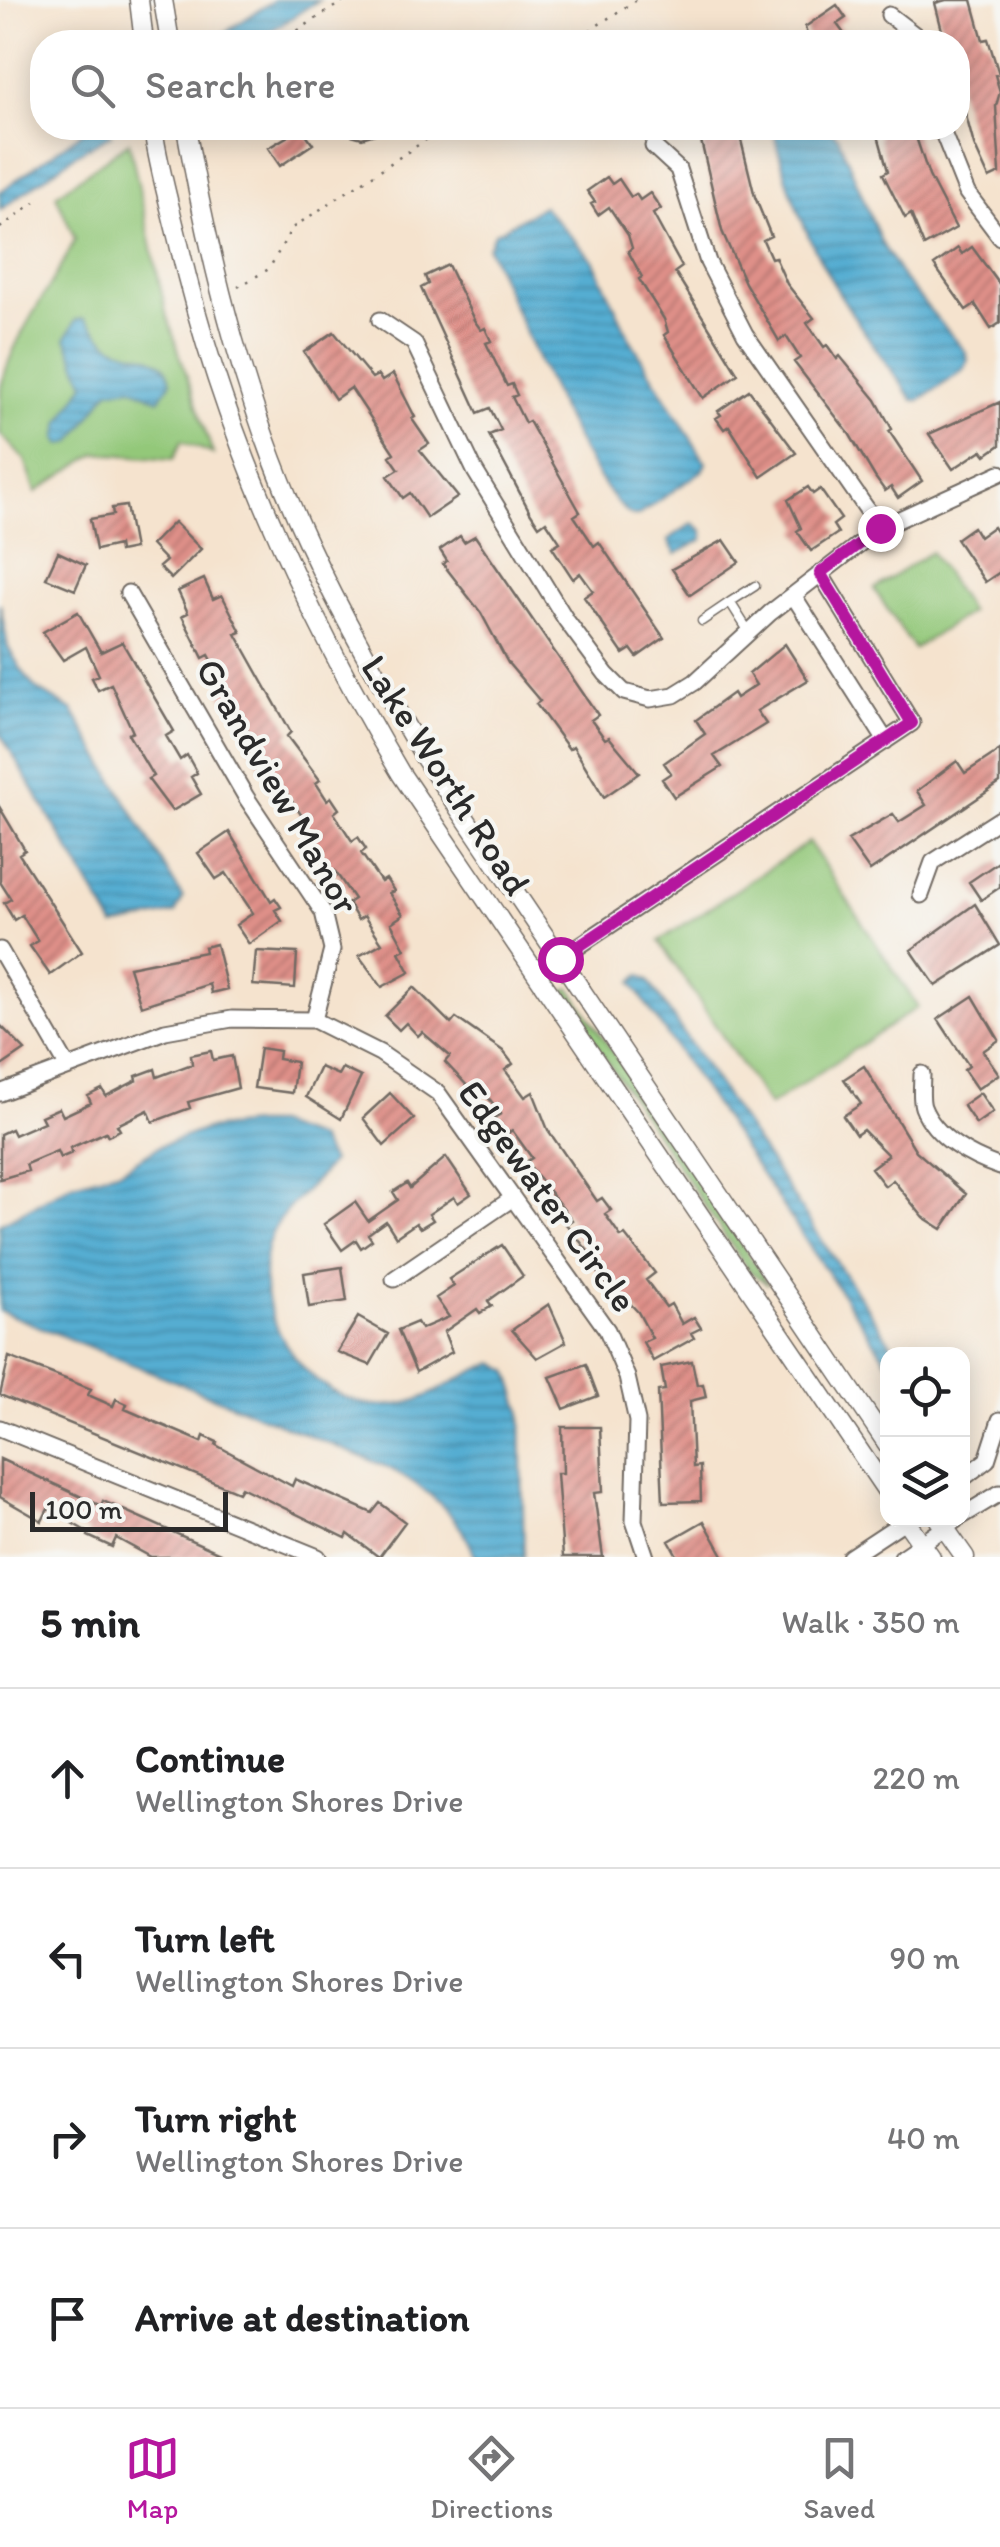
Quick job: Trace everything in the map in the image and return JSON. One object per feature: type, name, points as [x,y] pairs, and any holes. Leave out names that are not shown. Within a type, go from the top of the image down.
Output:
[{"type":"street","points":[[139,0],[143,30]]},
{"type":"street","points":[[163,0],[168,30]]},
{"type":"street","points":[[889,15],[908,30]]},
{"type":"street","name":"Lake Worth Road","points":[[157,140],[194,311],[232,429],[281,550],[338,669],[401,774],[880,1481]]},
{"type":"street","name":"Lake Worth Road","points":[[188,140],[203,223],[257,414],[306,540],[365,657],[424,757],[883,1437]]},
{"type":"street","points":[[947,140],[967,193],[1000,237]]},
{"type":"street","points":[[653,146],[678,168],[708,262],[745,334],[880,528]]},
{"type":"street","points":[[380,320],[414,342],[476,471],[566,620],[624,692],[650,699],[674,696],[696,682],[793,595],[880,528],[1000,473]]},
{"type":"street","points":[[537,974],[912,723],[820,573]]},
{"type":"street","name":"Grandview Manor","points":[[128,592],[246,796],[323,912],[332,950],[314,1020]]},
{"type":"street","points":[[793,595],[886,740]]},
{"type":"street","points":[[921,894],[933,862],[1000,819]]},
{"type":"street","points":[[0,950],[68,1066]]},
{"type":"street","name":"Edgewater Circle","points":[[0,1093],[182,1028],[232,1019],[314,1020],[380,1053],[438,1092],[607,1330],[627,1377],[636,1421],[634,1521],[646,1557]]},
{"type":"street","points":[[922,1074],[922,1106],[946,1137],[961,1150],[1000,1168]]},
{"type":"street","points":[[394,1280],[513,1198]]},
{"type":"street","points":[[0,1428],[318,1557]]},
{"type":"street","points":[[970,1473],[987,1460],[999,1431]]},
{"type":"street","points":[[970,1510],[1000,1493]]},
{"type":"street","points":[[850,1557],[895,1527]]},
{"type":"street","points":[[911,1527],[926,1550]]},
{"type":"street","points":[[902,1557],[926,1550],[945,1527]]},
{"type":"street","points":[[954,1527],[965,1557]]},
{"type":"lane","points":[[702,620],[756,586]]},
{"type":"lane","points":[[730,602],[749,632]]},
{"type":"path","points":[[299,30],[345,0]]},
{"type":"path","points":[[590,30],[636,0]]},
{"type":"path","points":[[238,288],[269,269],[292,228],[426,140]]},
{"type":"path","points":[[0,228],[35,202]]},
{"type":"green space","points":[[129,142],[166,313],[213,454],[182,441],[173,459],[97,453],[36,492],[25,460],[0,434],[1,387],[24,329],[75,239],[56,195]]},
{"type":"green space","points":[[931,552],[970,612],[914,649],[874,589]]},
{"type":"green space","points":[[809,842],[918,1007],[769,1106],[659,941]]},
{"type":"green space","points":[[570,988],[768,1284],[748,1270],[561,993]]},
{"type":"water","points":[[274,0],[319,0],[273,30],[229,30]]},
{"type":"water","points":[[72,140],[102,140],[0,210],[0,192]]},
{"type":"water","points":[[776,140],[839,140],[882,244],[905,281],[965,351],[968,359],[964,370],[920,400],[913,400],[827,272],[796,207]]},
{"type":"water","points":[[543,206],[593,260],[630,339],[706,463],[702,471],[637,516],[621,507],[578,442],[488,248],[494,234]]},
{"type":"water","points":[[84,318],[113,346],[162,364],[171,381],[159,400],[132,387],[109,390],[72,442],[62,445],[57,438],[61,421],[85,384],[66,338],[76,320]]},
{"type":"water","points":[[693,523],[703,531],[703,539],[676,554],[668,540]]},
{"type":"water","points":[[0,603],[8,647],[34,687],[73,711],[183,898],[175,913],[114,926],[0,733]]},
{"type":"water","points":[[640,975],[648,980],[893,1347],[880,1347],[880,1351],[632,983]]},
{"type":"water","points":[[275,1124],[318,1139],[331,1162],[286,1211],[267,1248],[264,1276],[269,1305],[295,1358],[340,1395],[367,1404],[409,1402],[495,1363],[509,1371],[521,1409],[524,1557],[476,1557],[460,1527],[439,1503],[385,1466],[0,1311],[0,1224],[74,1183],[121,1170],[160,1146],[206,1129]]},
{"type":"building","points":[[972,0],[983,40],[988,39],[999,74],[995,75],[1000,92],[996,106],[1000,173],[989,178],[970,130],[970,30],[942,30],[935,3]]},
{"type":"building","points":[[837,5],[846,18],[837,24],[841,30],[805,27]]},
{"type":"building","points":[[282,140],[310,140],[313,144],[280,166],[268,148]]},
{"type":"building","points":[[701,140],[741,140],[755,197],[771,236],[763,240],[771,258],[775,257],[787,284],[814,318],[807,323],[824,347],[827,345],[837,359],[840,356],[876,400],[892,429],[889,431],[922,481],[898,498],[891,487],[885,491],[850,435],[794,362],[800,358],[786,336],[779,341],[745,283],[722,231]]},
{"type":"building","points":[[879,140],[917,140],[929,176],[956,228],[924,246],[911,214],[905,218],[883,174],[888,171]]},
{"type":"building","points":[[607,177],[612,184],[619,179],[631,197],[636,194],[640,200],[650,193],[661,209],[653,214],[682,267],[675,272],[738,374],[703,398],[664,335],[668,332],[664,319],[639,279],[642,277],[628,251],[632,248],[628,235],[609,207],[598,215],[591,204],[595,202],[587,191]]},
{"type":"building","points":[[972,247],[1000,285],[1000,323],[991,329],[975,304],[966,310],[934,265],[958,248],[962,254]]},
{"type":"building","points":[[448,265],[474,320],[481,330],[485,328],[491,341],[486,343],[507,386],[512,384],[517,395],[512,397],[525,423],[529,421],[580,512],[574,516],[594,546],[599,542],[664,638],[637,657],[631,649],[623,654],[584,597],[593,591],[580,573],[573,579],[552,547],[560,542],[546,521],[539,526],[530,512],[489,435],[501,430],[490,408],[478,413],[421,288],[428,284],[425,276]]},
{"type":"building","points":[[334,332],[372,378],[378,375],[382,381],[393,374],[415,417],[412,419],[429,444],[420,450],[458,497],[427,518],[410,493],[403,498],[388,476],[399,469],[390,456],[394,453],[351,388],[335,399],[304,352]]},
{"type":"building","points":[[749,390],[796,453],[761,477],[729,426],[724,429],[716,418],[721,415],[718,411]]},
{"type":"building","points":[[1000,402],[1000,445],[986,455],[982,450],[953,469],[929,434]]},
{"type":"building","points":[[808,487],[813,494],[820,489],[841,519],[833,525],[838,533],[811,551],[797,531],[801,528],[788,500]]},
{"type":"building","points":[[126,506],[134,549],[119,552],[118,545],[96,550],[90,519],[113,515],[112,508]]},
{"type":"building","points":[[174,522],[201,549],[171,579],[159,567],[166,561],[151,545]]},
{"type":"building","points":[[973,527],[979,537],[993,527],[1000,537],[1000,572],[985,582],[956,539]]},
{"type":"building","points":[[460,536],[464,542],[475,536],[598,715],[591,720],[639,773],[604,797],[573,746],[569,749],[536,704],[540,701],[508,663],[481,613],[443,564],[447,561],[440,550]]},
{"type":"building","points":[[724,540],[739,562],[690,595],[672,569]]},
{"type":"building","points":[[58,552],[86,565],[75,590],[46,578]]},
{"type":"building","points":[[204,579],[213,599],[222,595],[241,632],[236,634],[291,732],[287,736],[320,780],[316,783],[327,800],[331,797],[339,809],[334,813],[352,841],[358,837],[366,849],[361,853],[381,882],[386,879],[394,891],[389,893],[403,915],[391,923],[405,949],[399,952],[410,972],[382,987],[359,956],[382,943],[364,916],[358,920],[348,903],[354,899],[335,871],[330,875],[321,862],[326,858],[308,830],[303,834],[295,821],[302,816],[285,791],[279,795],[268,779],[245,738],[250,735],[232,700],[226,703],[219,689],[226,686],[209,655],[203,658],[182,616],[188,613],[178,591]]},
{"type":"building","points":[[78,612],[101,652],[122,642],[174,731],[166,736],[180,760],[187,755],[197,773],[191,777],[201,794],[172,811],[148,779],[153,776],[128,734],[133,732],[111,684],[98,690],[92,678],[99,675],[86,647],[63,660],[43,632]]},
{"type":"building","points":[[785,644],[808,680],[757,711],[766,724],[714,756],[722,767],[674,797],[662,779],[671,773],[664,763],[705,734],[696,720],[733,693],[736,698],[756,685],[749,674]]},
{"type":"building","points":[[1000,750],[1000,783],[870,871],[848,840],[893,814],[899,822],[926,805],[917,791],[957,761],[965,773]]},
{"type":"building","points":[[0,808],[25,850],[19,854],[82,952],[50,975],[30,946],[38,941],[22,915],[14,920],[4,903],[11,899],[0,882]]},
{"type":"building","points":[[229,832],[271,901],[275,898],[281,907],[275,910],[282,921],[249,944],[236,925],[253,913],[226,873],[216,879],[198,853]]},
{"type":"building","points":[[1000,861],[1000,887],[981,900],[969,882]]},
{"type":"building","points":[[975,904],[1000,945],[936,986],[911,950]]},
{"type":"building","points":[[216,944],[227,989],[211,993],[209,984],[141,1006],[129,967],[205,952],[204,947]]},
{"type":"building","points":[[256,951],[297,953],[295,988],[253,985]]},
{"type":"building","points":[[414,987],[451,1024],[456,1018],[503,1051],[513,1064],[505,1070],[525,1097],[533,1092],[548,1130],[597,1201],[602,1198],[611,1210],[605,1214],[621,1237],[625,1235],[655,1273],[646,1280],[666,1307],[671,1304],[682,1324],[694,1317],[701,1328],[691,1333],[694,1338],[653,1361],[643,1342],[652,1338],[638,1312],[621,1294],[616,1298],[589,1259],[592,1256],[566,1224],[572,1220],[526,1162],[532,1158],[512,1130],[506,1135],[494,1118],[501,1114],[481,1088],[474,1093],[445,1062],[450,1056],[422,1032],[418,1036],[406,1023],[399,1030],[385,1016]]},
{"type":"building","points":[[973,996],[999,1040],[983,1051],[999,1074],[977,1089],[964,1070],[969,1066],[938,1019]]},
{"type":"building","points":[[0,1025],[25,1050],[0,1067]]},
{"type":"building","points":[[260,1048],[279,1051],[278,1059],[296,1062],[292,1093],[254,1088]]},
{"type":"building","points":[[211,1051],[213,1060],[232,1056],[238,1088],[188,1102],[190,1108],[153,1122],[148,1110],[117,1125],[120,1130],[108,1136],[106,1132],[70,1148],[72,1153],[60,1158],[57,1151],[26,1164],[28,1171],[0,1179],[0,1134],[11,1129],[14,1135],[44,1122],[41,1116],[59,1108],[63,1116],[91,1103],[88,1096],[102,1089],[106,1096],[137,1080],[136,1076],[155,1069],[157,1077],[192,1064],[191,1055]]},
{"type":"building","points":[[864,1066],[916,1151],[966,1194],[942,1229],[923,1217],[893,1180],[885,1186],[871,1168],[888,1155],[863,1130],[856,1135],[843,1116],[861,1104],[844,1079]]},
{"type":"building","points":[[320,1067],[338,1075],[342,1068],[361,1077],[341,1119],[306,1097]]},
{"type":"building","points":[[390,1093],[414,1119],[384,1146],[363,1118]]},
{"type":"building","points":[[980,1093],[993,1112],[976,1124],[963,1105]]},
{"type":"building","points":[[446,1157],[471,1194],[458,1203],[454,1197],[429,1214],[433,1220],[420,1228],[416,1223],[396,1237],[386,1221],[368,1234],[372,1240],[361,1248],[356,1240],[342,1250],[324,1224],[355,1202],[368,1221],[398,1200],[393,1192],[407,1183],[410,1188]]},
{"type":"building","points":[[502,1245],[523,1276],[488,1301],[492,1306],[480,1313],[477,1309],[444,1332],[452,1352],[416,1372],[398,1330],[417,1322],[421,1329],[449,1317],[436,1298],[454,1286],[449,1279]]},
{"type":"building","points":[[342,1267],[347,1301],[309,1307],[304,1273]]},
{"type":"building","points":[[549,1304],[566,1342],[537,1358],[512,1330]]},
{"type":"building","points":[[358,1317],[388,1334],[370,1365],[337,1352]]},
{"type":"building","points":[[9,1357],[91,1389],[88,1395],[113,1406],[116,1399],[127,1404],[125,1409],[202,1442],[204,1436],[292,1486],[295,1479],[372,1513],[380,1503],[405,1522],[379,1557],[348,1534],[346,1538],[241,1487],[238,1492],[0,1395]]},
{"type":"building","points":[[692,1361],[697,1385],[703,1384],[706,1397],[690,1401],[693,1467],[700,1466],[701,1501],[663,1502],[658,1391],[665,1390],[661,1367]]},
{"type":"building","points":[[586,1364],[598,1396],[564,1409],[550,1377]]},
{"type":"building","points":[[562,1427],[600,1427],[603,1492],[594,1493],[603,1557],[563,1557],[557,1473],[563,1473]]},
{"type":"building","points":[[0,1459],[101,1506],[103,1501],[229,1557],[151,1557],[116,1538],[112,1547],[88,1536],[89,1533],[48,1509],[42,1521],[0,1497]]},
{"type":"building","points":[[704,1521],[724,1557],[678,1557],[669,1541]]},
{"type":"route","points":[[560,959],[912,723],[820,573],[880,528]]}]
